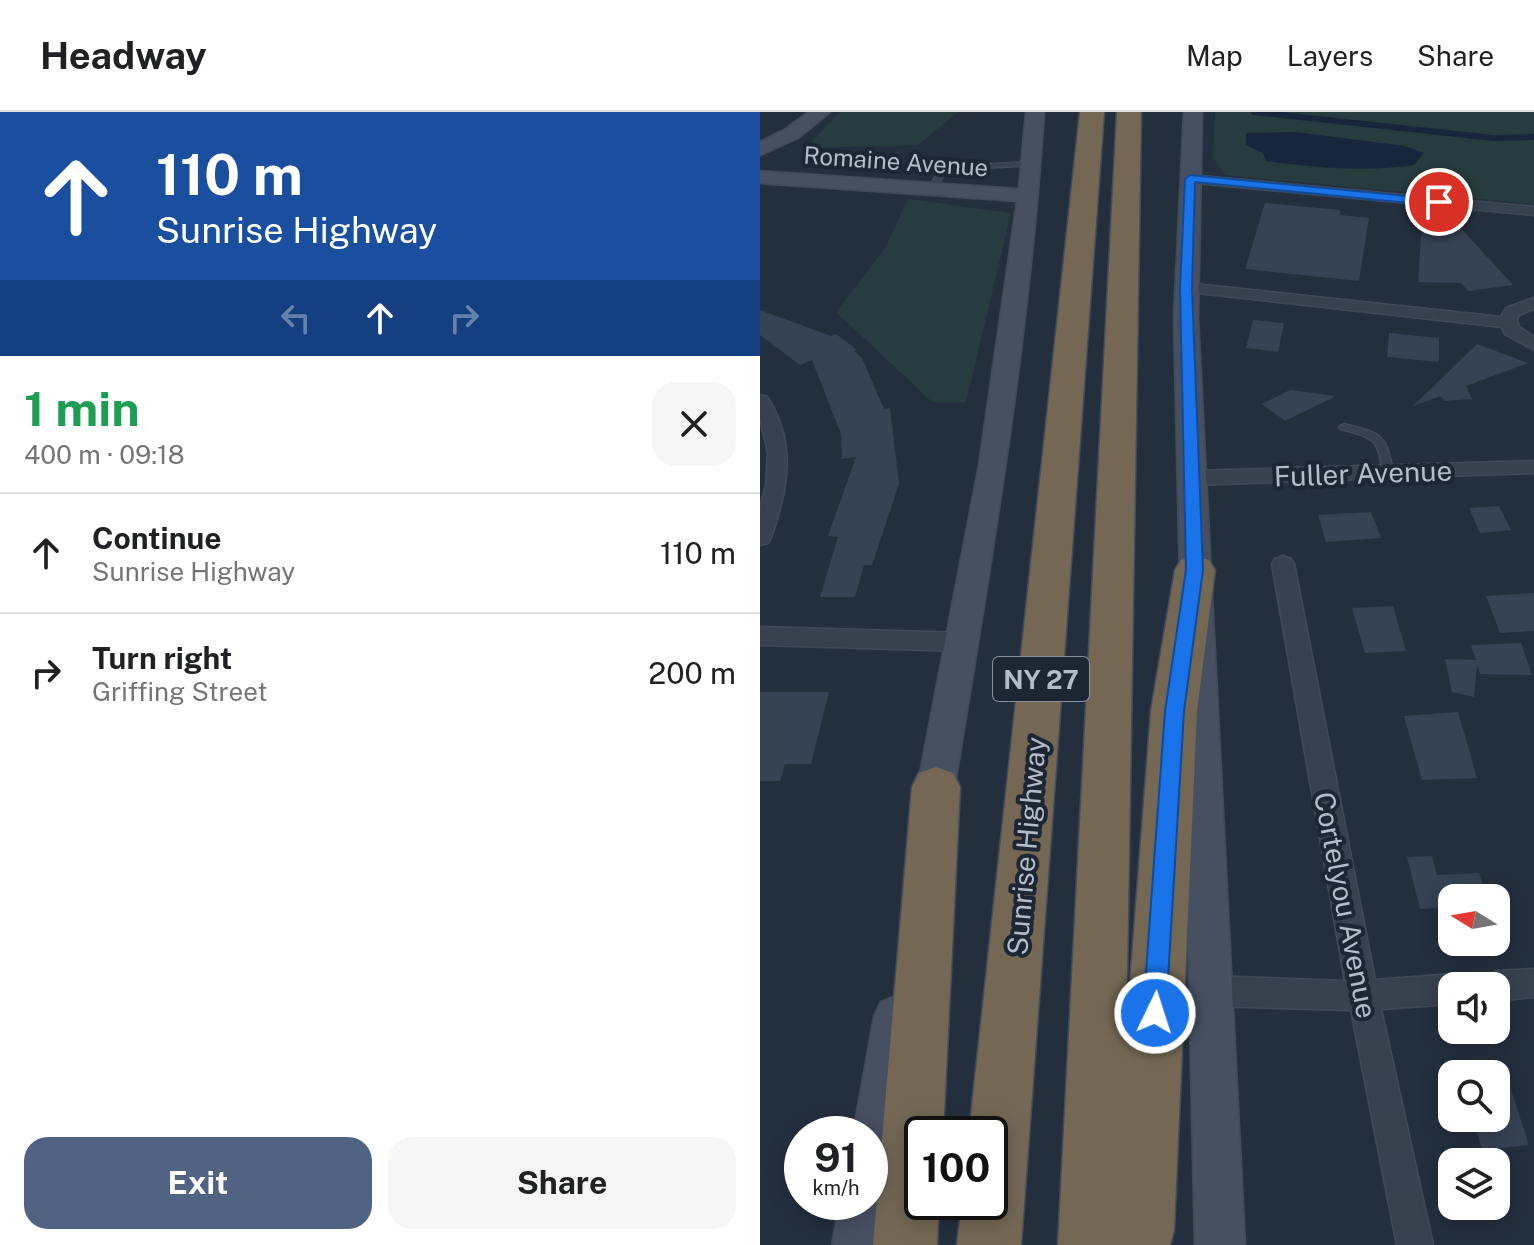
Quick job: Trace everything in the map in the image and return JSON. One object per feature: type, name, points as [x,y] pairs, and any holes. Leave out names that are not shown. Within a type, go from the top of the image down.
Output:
[{"type":"highway","name":"Sunrise Highway","points":[[989,1245],[1092,112]]},
{"type":"highway","name":"NY 27","points":[[1090,1245],[1129,112]]},
{"type":"highway","points":[[1138,1245],[1142,1230],[1174,711],[1195,570]]},
{"type":"highway","points":[[905,1245],[936,787]]},
{"type":"main road","points":[[766,178],[762,160],[821,112]]},
{"type":"main road","points":[[879,1116],[986,514],[1018,309],[1035,112]]},
{"type":"main road","points":[[1193,112],[1186,288],[1220,1245]]},
{"type":"main road","points":[[760,149],[791,134]]},
{"type":"main road","name":"Romaine Avenue","points":[[766,178],[931,190],[1030,180]]},
{"type":"main road","points":[[857,1245],[861,1220]]},
{"type":"street","points":[[1190,179],[1534,211]]},
{"type":"street","points":[[1186,288],[1509,323],[1521,338],[1534,345]]},
{"type":"street","points":[[1509,323],[1512,312],[1534,303]]},
{"type":"street","points":[[760,401],[776,433],[780,466],[773,502],[760,538]]},
{"type":"street","name":"Fuller Avenue","points":[[1193,478],[1534,467]]},
{"type":"street","name":"Cortelyou Avenue","points":[[1283,564],[1363,996],[1415,1245]]},
{"type":"street","points":[[760,636],[962,642]]},
{"type":"street","points":[[1510,985],[1534,983]]},
{"type":"street","points":[[1211,991],[1363,996],[1438,990]]},
{"type":"lane","points":[[931,190],[944,168],[1030,180]]},
{"type":"lane","points":[[1344,427],[1378,437],[1383,442],[1388,472]]},
{"type":"green space","points":[[840,112],[958,112],[918,145],[805,148]]},
{"type":"green space","points":[[1215,112],[1534,112],[1534,204],[1225,175],[1213,158]]},
{"type":"green space","points":[[908,199],[1011,213],[966,402],[932,402],[836,312],[885,248]]},
{"type":"water","points":[[1295,132],[1405,146],[1424,153],[1414,165],[1340,168],[1266,161],[1263,153],[1246,145],[1246,133]]},
{"type":"building","points":[[1265,203],[1340,210],[1340,215],[1369,218],[1359,281],[1245,269]]},
{"type":"building","points":[[1422,223],[1457,224],[1513,285],[1468,291],[1461,283],[1418,282]]},
{"type":"building","points":[[760,310],[831,336],[836,334],[857,350],[854,351],[862,358],[884,409],[890,408],[899,484],[872,565],[864,565],[855,597],[820,597],[838,537],[828,536],[856,457],[842,459],[841,434],[812,360],[800,365],[760,335]]},
{"type":"building","points":[[1253,320],[1284,323],[1278,352],[1246,348]]},
{"type":"building","points":[[1389,333],[1439,338],[1439,362],[1387,357]]},
{"type":"building","points":[[1477,344],[1528,363],[1466,386],[1472,399],[1444,401],[1441,396],[1413,406]]},
{"type":"building","points":[[1290,390],[1336,396],[1285,421],[1262,404]]},
{"type":"building","points":[[1499,506],[1511,530],[1480,533],[1469,508]]},
{"type":"building","points":[[1371,512],[1381,538],[1326,542],[1318,515]]},
{"type":"building","points":[[1534,593],[1534,631],[1500,633],[1486,596]]},
{"type":"building","points":[[1393,606],[1406,651],[1365,653],[1352,608]]},
{"type":"building","points":[[1521,643],[1532,675],[1480,674],[1477,664],[1474,697],[1452,692],[1445,659],[1476,660],[1471,645]]},
{"type":"building","points":[[760,692],[829,692],[811,764],[785,764],[780,781],[760,781]]},
{"type":"building","points":[[1458,712],[1477,778],[1422,780],[1404,716]]},
{"type":"building","points":[[1432,856],[1437,875],[1479,873],[1483,884],[1438,884],[1438,908],[1420,909],[1407,857]]},
{"type":"building","points":[[1510,1086],[1529,1145],[1481,1148],[1477,1132],[1510,1132]]},
{"type":"waterway","points":[[1254,112],[1493,138],[1534,137]]},
{"type":"route","points":[[1155,1013],[1171,797],[1174,711],[1195,570],[1186,288],[1190,179],[1439,202]]}]
